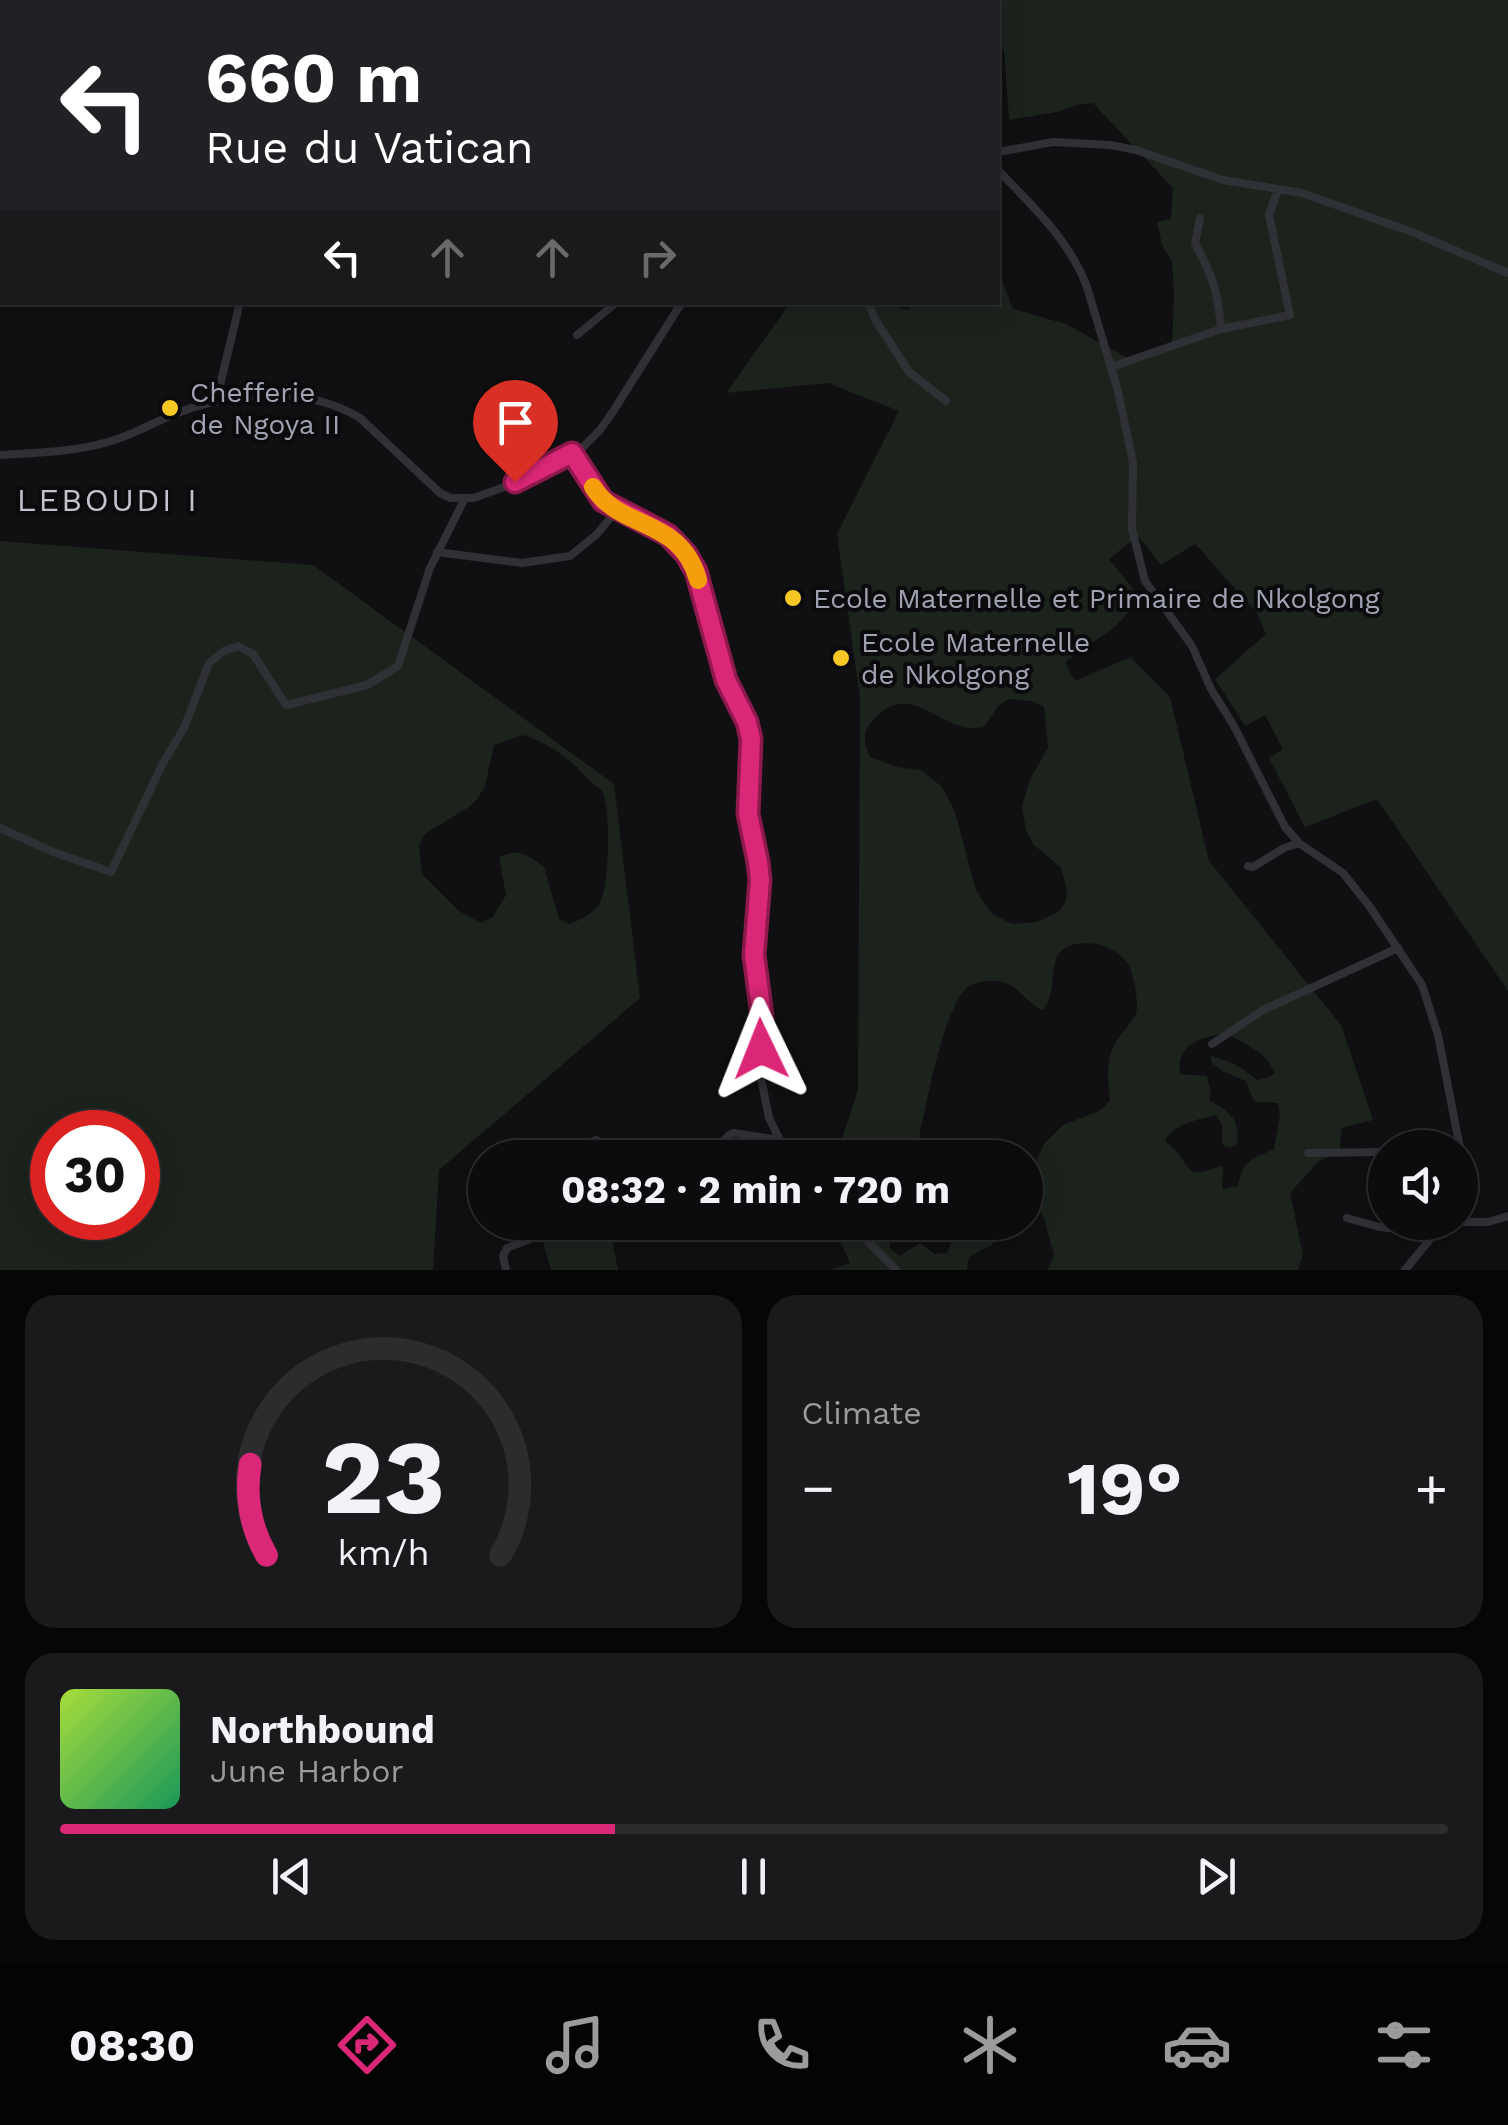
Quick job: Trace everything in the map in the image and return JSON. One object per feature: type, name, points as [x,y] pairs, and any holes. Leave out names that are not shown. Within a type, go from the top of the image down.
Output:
[{"type":"street","points":[[1000,152],[1053,142],[1136,150],[1223,180],[1302,193],[1396,226],[1508,273]]},
{"type":"street","points":[[1000,172],[1073,254],[1087,286],[1118,391],[1132,464],[1132,529],[1145,581],[1192,646],[1284,827],[1300,843],[1344,872],[1422,985],[1433,1014],[1456,1130]]},
{"type":"street","points":[[1111,367],[1221,329],[1290,315],[1269,214],[1278,188]]},
{"type":"street","points":[[1200,218],[1194,244],[1212,274],[1221,329]]},
{"type":"street","points":[[216,402],[239,305]]},
{"type":"street","points":[[577,335],[613,305]]},
{"type":"street","points":[[0,454],[108,442],[171,415],[216,402],[290,395],[347,410],[374,429],[429,485],[450,498],[474,498],[583,447],[600,430],[679,305]]},
{"type":"street","points":[[869,305],[909,372],[946,401]]},
{"type":"street","points":[[572,453],[597,494],[617,510],[675,540],[691,562],[726,680],[750,731],[748,814],[760,880],[754,955],[762,1016],[760,1073],[770,1118],[780,1140]]},
{"type":"street","points":[[0,828],[112,872],[163,763],[184,728],[210,664],[224,651],[238,646],[254,654],[286,705],[367,685],[398,666],[430,568],[464,500]]},
{"type":"street","points":[[437,552],[522,563],[570,556],[597,534],[617,510]]},
{"type":"street","points":[[1248,866],[1300,843]]},
{"type":"street","points":[[1212,1044],[1263,1010],[1398,948]]},
{"type":"street","points":[[725,1140],[734,1133],[780,1140]]},
{"type":"street","points":[[1308,1152],[1368,1152]]},
{"type":"street","points":[[1478,1222],[1508,1216]]},
{"type":"street","points":[[1348,1218],[1368,1224]]},
{"type":"street","points":[[506,1270],[503,1256],[508,1248],[528,1240]]},
{"type":"street","points":[[867,1240],[896,1270]]},
{"type":"street","points":[[1404,1270],[1430,1240]]},
{"type":"shaded area","points":[[1000,0],[1508,0],[1508,991],[1377,799],[1305,827],[1269,758],[1283,749],[1265,715],[1245,726],[1215,679],[1266,634],[1257,613],[1195,544],[1161,565],[1134,531],[1134,539],[1109,559],[1141,599],[1116,626],[1065,662],[1075,681],[1130,657],[1170,697],[1209,861],[1341,1025],[1373,1120],[1342,1128],[1339,1152],[1319,1161],[1290,1193],[1303,1254],[1298,1270],[1047,1270],[1054,1255],[1043,1216],[1043,1146],[1063,1125],[1099,1111],[1110,1101],[1111,1055],[1136,1012],[1136,990],[1128,964],[1100,945],[1076,944],[1060,952],[1043,1010],[1005,983],[982,982],[968,987],[942,1040],[918,1140],[842,1140],[858,1090],[860,698],[837,534],[899,411],[828,383],[726,393],[789,305],[887,305],[907,310],[915,305],[1000,305],[1000,275],[1013,309],[1066,324],[1133,361],[1172,345],[1172,261],[1162,245],[1157,222],[1171,219],[1173,188],[1093,103],[1009,120],[1004,50],[1000,46]],"holes":[[[1008,699],[1032,701],[1044,707],[1048,748],[1030,779],[1022,806],[1026,831],[1033,844],[1061,868],[1066,902],[1058,912],[1037,922],[1012,924],[991,913],[976,890],[955,812],[942,787],[921,770],[897,767],[870,757],[865,738],[873,720],[901,704],[968,728],[984,727],[998,706]],[[1226,1033],[1261,1054],[1275,1073],[1257,1080],[1241,1068],[1211,1056],[1211,1062],[1222,1071],[1246,1081],[1253,1100],[1278,1103],[1280,1115],[1274,1149],[1246,1165],[1238,1186],[1222,1189],[1223,1166],[1192,1171],[1165,1141],[1181,1126],[1216,1115],[1222,1125],[1222,1144],[1237,1144],[1232,1117],[1209,1100],[1207,1076],[1180,1074],[1182,1055],[1199,1040]]]},
{"type":"shaded area","points":[[0,541],[313,565],[614,784],[640,998],[474,1140],[468,1140],[468,1145],[439,1170],[433,1270],[0,1270]],"holes":[[[523,735],[543,743],[601,791],[606,803],[608,848],[603,894],[595,910],[569,924],[559,919],[544,867],[523,854],[513,853],[499,857],[506,895],[493,917],[481,923],[459,911],[422,874],[419,847],[425,834],[478,798],[485,786],[494,745]]]},
{"type":"shaded area","points":[[543,1240],[612,1240],[618,1270],[551,1270]]},
{"type":"shaded area","points":[[840,1240],[890,1240],[890,1248],[899,1256],[920,1243],[935,1254],[947,1253],[951,1240],[996,1240],[969,1257],[967,1270],[830,1270],[850,1263]]},
{"type":"slow traffic","points":[[593,487],[611,507],[675,540],[698,580]]},
{"type":"place","name":"Chefferie de Ngoya II","points":[[170,408]]},
{"type":"place","name":"Ecole Maternelle et Primaire de Nkolgong","points":[[793,598]]},
{"type":"place","name":"Ecole Maternelle de Nkolgong","points":[[841,658]]},
{"type":"district","name":"LEBOUDI I","points":[[108,500]]},
{"type":"route","points":[[515,482],[572,453],[603,501],[675,540],[696,571],[726,680],[751,739],[748,814],[760,880],[754,955],[762,1016],[761,1049]]}]
